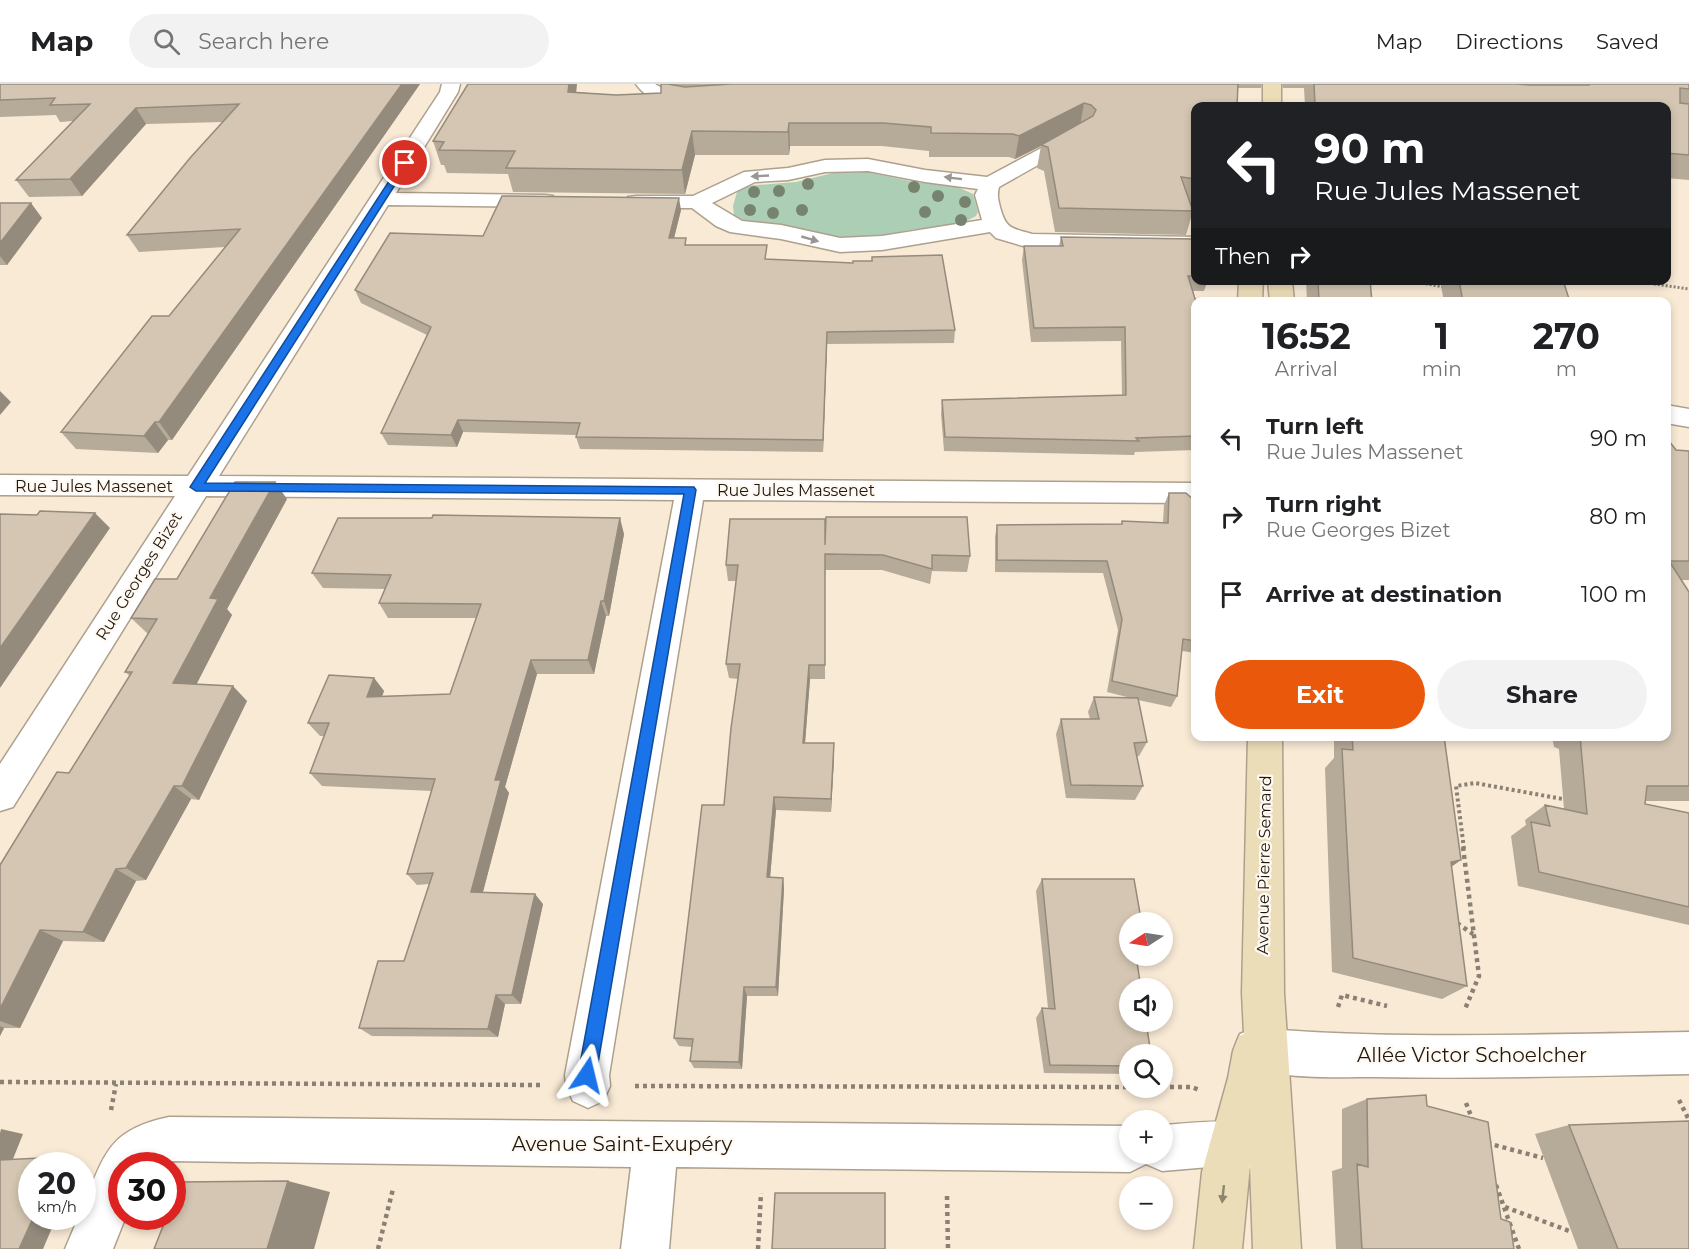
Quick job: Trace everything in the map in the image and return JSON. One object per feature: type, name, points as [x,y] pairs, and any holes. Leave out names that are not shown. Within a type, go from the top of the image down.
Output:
[{"type":"main road","points":[[1272,84],[1272,102]]},
{"type":"main road","name":"Avenue Pierre Semard","points":[[1265,741],[1263,993],[1261,1049],[1252,1147],[1277,1249]]},
{"type":"main road","name":"Avenue Pierre Semard","points":[[1218,1249],[1226,1172],[1252,1147]]},
{"type":"street","name":"Rue Georges Bizet","points":[[0,795],[382,198],[449,92],[451,84]]},
{"type":"street","points":[[645,84],[648,90],[666,97],[688,102],[717,101]]},
{"type":"street","points":[[620,202],[697,202],[751,176],[788,174],[825,166],[868,165],[925,176],[990,184],[1079,134]]},
{"type":"street","points":[[990,184],[986,195],[994,225],[1004,233],[1030,241],[1191,244]]},
{"type":"street","points":[[382,198],[563,201]]},
{"type":"street","points":[[697,202],[724,221],[738,227],[781,232],[840,245],[882,243],[994,225]]},
{"type":"street","points":[[1671,415],[1689,418]]},
{"type":"street","name":"Rue Jules Massenet","points":[[0,485],[1191,493]]},
{"type":"street","points":[[588,1086],[587,1075],[690,490]]},
{"type":"street","name":"Allée Victor Schoelcher","points":[[1261,1049],[1324,1055],[1449,1057],[1689,1053]]},
{"type":"street","name":"Avenue Saint-Exupéry","points":[[138,1152],[146,1144],[169,1138],[404,1144],[656,1143],[1119,1149]]},
{"type":"street","points":[[645,1249],[656,1143]]},
{"type":"street","points":[[1173,1148],[1252,1147]]},
{"type":"street","points":[[88,1249],[108,1203]]},
{"type":"path","points":[[1433,285],[1449,288]]},
{"type":"path","points":[[1663,285],[1689,289]]},
{"type":"path","points":[[1462,1015],[1472,997],[1479,976],[1456,786],[1475,783],[1575,801]]},
{"type":"path","points":[[1450,918],[1474,935]]},
{"type":"path","points":[[1449,1057],[1476,1131]]},
{"type":"path","points":[[1484,1152],[1480,1141],[1543,1158]]},
{"type":"path","points":[[378,1249],[404,1144]]},
{"type":"path","points":[[1492,1174],[1519,1249]]},
{"type":"path","points":[[1504,1207],[1572,1232]]},
{"type":"green space","points":[[867,172],[914,182],[953,185],[973,194],[978,212],[976,216],[961,224],[909,230],[870,238],[827,236],[793,227],[743,220],[734,215],[733,206],[737,192],[746,186],[796,182],[833,173]]},
{"type":"building","points":[[0,84],[402,84],[159,422],[155,422],[144,436],[61,432],[152,316],[169,316],[240,229],[127,235],[190,158],[239,104],[136,108],[70,179],[16,180],[90,104],[50,105],[55,98],[0,100]]},
{"type":"building","points":[[468,84],[569,84],[568,92],[616,95],[661,93],[661,84],[685,87],[731,84],[1238,84],[1237,102],[1191,102],[1191,178],[1181,177],[1191,211],[1059,208],[1048,147],[1041,145],[1093,116],[1096,110],[1084,103],[1019,136],[931,133],[931,127],[883,123],[789,123],[788,132],[692,131],[682,170],[506,168],[515,151],[439,150],[444,142],[433,141]]},
{"type":"building","points":[[1314,84],[1689,84],[1689,89],[1680,88],[1680,103],[1689,104],[1689,155],[1671,153],[1671,102],[1315,102]]},
{"type":"building","points":[[502,196],[679,198],[669,238],[686,238],[685,245],[767,245],[765,259],[853,263],[853,261],[872,261],[872,257],[942,255],[955,330],[827,332],[823,440],[576,437],[580,423],[458,420],[451,435],[381,433],[431,327],[355,290],[390,233],[483,236]]},
{"type":"building","points":[[0,203],[31,203],[0,243]]},
{"type":"building","points":[[1061,237],[1191,239],[1191,276],[1188,276],[1194,297],[1191,297],[1191,436],[1136,438],[1139,441],[945,437],[942,400],[1126,395],[1125,327],[1034,328],[1024,246],[1063,246]]},
{"type":"building","points":[[1318,285],[1370,285],[1372,297],[1319,297]]},
{"type":"building","points":[[1460,285],[1565,285],[1568,297],[1462,297]]},
{"type":"building","points":[[1671,444],[1676,450],[1689,451],[1689,561],[1671,561]]},
{"type":"building","points":[[235,482],[275,482],[210,598],[218,599],[173,683],[233,686],[182,786],[174,786],[126,868],[116,869],[83,932],[40,930],[0,1009],[0,865],[57,772],[69,773],[132,672],[125,672],[157,619],[131,618],[155,579],[177,579]]},
{"type":"building","points":[[1169,493],[1186,493],[1191,498],[1191,640],[1183,639],[1177,696],[1112,681],[1122,619],[1107,561],[997,560],[997,525],[1122,524],[1122,521],[1168,523]]},
{"type":"building","points":[[40,511],[95,513],[0,648],[0,514],[37,515]]},
{"type":"building","points":[[433,515],[620,518],[604,601],[601,601],[588,660],[531,660],[495,780],[501,780],[471,892],[535,894],[512,995],[496,995],[488,1029],[359,1028],[378,961],[404,961],[433,873],[407,874],[435,779],[310,773],[329,723],[308,723],[329,675],[374,678],[367,697],[450,694],[481,604],[379,603],[391,575],[312,573],[338,518],[432,518]]},
{"type":"building","points":[[826,517],[967,517],[970,556],[932,555],[932,569],[883,555],[825,554],[825,665],[809,665],[803,743],[834,743],[831,799],[774,797],[767,877],[783,878],[776,987],[744,987],[739,1062],[690,1061],[693,1039],[674,1038],[702,805],[724,805],[740,664],[726,664],[738,565],[726,565],[730,519],[825,519],[825,545]]},
{"type":"building","points":[[1671,564],[1689,592],[1689,786],[1647,786],[1645,804],[1689,813],[1689,907],[1539,872],[1531,822],[1550,826],[1545,805],[1587,814],[1580,741],[1671,741]]},
{"type":"building","points":[[1094,697],[1138,698],[1147,742],[1134,743],[1143,786],[1071,785],[1061,719],[1099,719]]},
{"type":"building","points":[[1352,741],[1445,741],[1461,860],[1451,862],[1467,986],[1353,958],[1342,749],[1353,750]]},
{"type":"building","points":[[1042,879],[1134,879],[1140,912],[1119,912],[1119,966],[1138,966],[1139,978],[1119,978],[1119,1032],[1148,1032],[1149,1044],[1119,1044],[1119,1066],[1050,1065],[1042,1008],[1055,1009]]},
{"type":"building","points":[[1426,1095],[1427,1106],[1488,1122],[1501,1219],[1510,1222],[1514,1249],[1362,1249],[1357,1164],[1368,1167],[1367,1099]]},
{"type":"building","points":[[1689,1121],[1689,1249],[1618,1249],[1569,1125]]},
{"type":"building","points":[[18,1159],[18,1230],[28,1230],[19,1249],[0,1249],[0,1160]]},
{"type":"building","points":[[288,1181],[267,1249],[154,1249],[161,1230],[186,1230],[186,1182]]},
{"type":"building","points":[[775,1193],[885,1193],[885,1249],[772,1249]]},
{"type":"route","points":[[405,163],[196,487],[690,490],[587,1075]]}]
